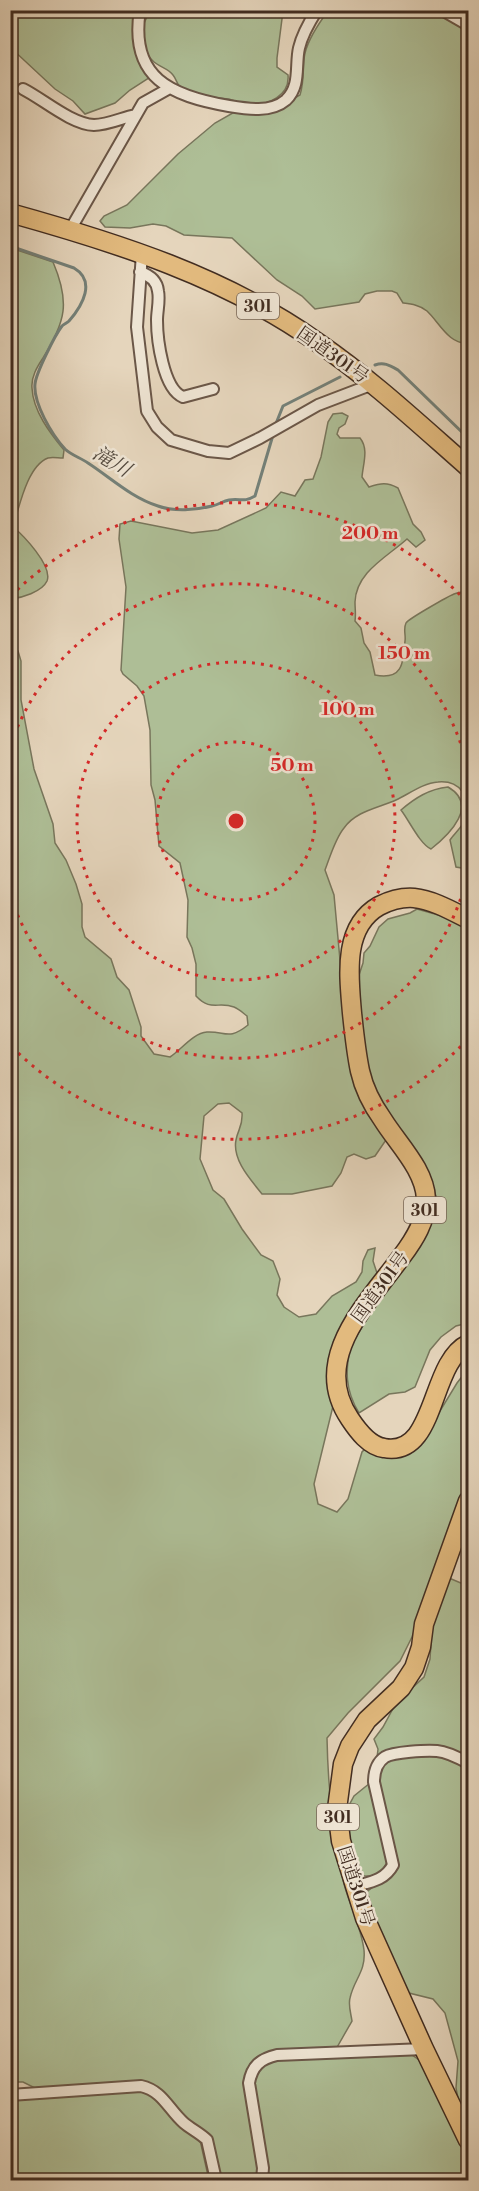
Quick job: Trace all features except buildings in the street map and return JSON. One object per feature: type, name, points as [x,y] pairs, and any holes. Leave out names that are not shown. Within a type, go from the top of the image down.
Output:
[{"type":"highway","name":"国道301号","points":[[10,213],[70,230],[141,263],[204,278],[263,309],[316,341],[373,384],[468,467]]},
{"type":"highway","name":"国道301号","points":[[468,919],[430,901],[416,898],[393,899],[371,910],[355,933],[351,947],[349,982],[360,1071],[366,1090],[382,1119],[411,1160],[426,1200],[422,1220],[413,1241],[348,1330],[337,1356],[337,1386],[348,1417],[366,1438],[378,1447],[396,1449],[405,1445],[422,1431],[444,1372],[459,1349],[468,1344]]},
{"type":"highway","name":"国道301号","points":[[468,1502],[424,1624],[421,1647],[414,1668],[401,1688],[367,1720],[350,1746],[343,1764],[337,1809],[341,1841],[365,1917],[468,2140]]},
{"type":"street","points":[[140,10],[138,34],[141,52],[148,68],[168,89],[203,101],[252,110],[279,104],[287,99],[296,85],[299,46],[317,10]]},
{"type":"street","points":[[442,10],[468,25]]},
{"type":"street","points":[[23,89],[67,116],[91,125],[135,115]]},
{"type":"street","points":[[70,230],[143,103],[168,89]]},
{"type":"street","points":[[141,263],[137,327],[147,411],[157,427],[171,440],[208,452],[229,453],[318,405],[373,384]]},
{"type":"street","points":[[141,263],[158,290],[158,336],[163,367],[174,391],[183,397],[213,389]]},
{"type":"street","points":[[356,1886],[382,1878],[390,1872],[393,1865],[374,1782],[375,1770],[379,1763],[387,1756],[437,1751],[450,1754],[468,1763]]},
{"type":"street","points":[[262,2181],[263,2168],[249,2083],[256,2064],[265,2058],[277,2055],[424,2049]]},
{"type":"street","points":[[10,2095],[141,2086],[150,2088],[159,2094],[186,2125],[207,2140],[216,2181]]},
{"type":"green space","points":[[11,11],[138,11],[136,23],[152,76],[115,103],[85,114],[11,48]]},
{"type":"green space","points":[[163,11],[283,11],[277,67],[288,75],[288,82],[282,94],[270,101],[250,105],[183,90],[171,73],[149,57],[143,45],[142,31],[146,19],[150,13]]},
{"type":"green space","points":[[328,11],[438,11],[468,28],[468,343],[461,343],[450,337],[427,311],[412,304],[403,303],[397,293],[392,291],[377,291],[365,294],[359,302],[315,309],[302,296],[277,280],[232,238],[184,235],[166,226],[153,224],[130,228],[105,227],[100,221],[104,216],[127,205],[178,154],[215,123],[238,110],[277,108],[300,95],[307,47]]},
{"type":"green space","points":[[11,248],[53,262],[62,289],[61,322],[35,372],[32,384],[35,405],[48,429],[64,450],[63,458],[48,458],[41,462],[29,478],[13,527],[42,559],[48,575],[47,581],[36,591],[11,599]]},
{"type":"green space","points":[[342,413],[348,416],[337,434],[340,438],[360,438],[363,442],[365,457],[362,477],[369,487],[384,484],[398,488],[413,524],[425,540],[416,547],[407,539],[374,566],[357,591],[355,621],[361,628],[364,643],[370,652],[375,675],[391,675],[399,669],[403,657],[405,625],[408,621],[451,596],[468,591],[468,869],[456,867],[450,840],[466,818],[465,797],[458,787],[446,782],[438,782],[368,811],[349,822],[338,837],[325,870],[334,895],[346,1025],[386,1140],[375,1156],[366,1159],[354,1154],[347,1157],[341,1173],[332,1186],[292,1194],[262,1194],[243,1169],[237,1155],[236,1140],[242,1113],[229,1103],[218,1104],[204,1116],[200,1159],[213,1190],[224,1199],[261,1255],[273,1261],[280,1279],[277,1295],[284,1307],[299,1317],[316,1314],[332,1296],[356,1282],[362,1272],[363,1261],[368,1250],[375,1248],[373,1261],[378,1276],[334,1340],[329,1359],[328,1383],[334,1402],[314,1484],[318,1504],[337,1512],[348,1499],[362,1452],[366,1448],[426,1434],[468,1369],[468,1483],[412,1637],[400,1661],[348,1713],[327,1738],[336,1847],[344,1884],[364,1950],[362,1970],[349,2001],[352,2021],[336,2049],[268,2052],[253,2061],[247,2074],[247,2085],[259,2166],[257,2180],[221,2180],[210,2136],[188,2121],[161,2091],[39,2090],[23,2082],[11,2082],[10,645],[18,651],[21,661],[21,700],[34,769],[53,824],[55,843],[66,860],[76,884],[82,904],[82,927],[85,937],[111,959],[117,977],[129,990],[141,1027],[141,1036],[154,1054],[170,1057],[202,1033],[236,1033],[248,1025],[247,1016],[228,1005],[206,1004],[196,996],[196,964],[187,937],[188,900],[180,863],[159,846],[155,800],[151,785],[150,730],[144,696],[121,670],[126,587],[119,539],[120,524],[131,521],[192,533],[218,530],[266,508],[281,492],[295,496],[305,480],[313,479],[321,457],[328,422],[333,414]]},
{"type":"green space","points":[[448,787],[457,794],[461,802],[461,811],[453,828],[431,849],[419,838],[401,810],[423,795]]},
{"type":"green space","points":[[417,909],[449,918],[468,929],[468,1323],[456,1326],[441,1337],[430,1350],[415,1387],[405,1392],[389,1394],[359,1413],[351,1396],[348,1380],[351,1345],[433,1212],[436,1196],[431,1183],[379,1102],[366,1066],[356,984],[364,953],[379,927],[388,919]]},
{"type":"green space","points":[[449,1578],[468,1586],[468,1758],[451,1750],[377,1758],[378,1749],[374,1739],[396,1703],[424,1677],[430,1659],[432,1627]]},
{"type":"green space","points":[[441,1756],[468,1767],[468,2126],[460,2109],[456,2088],[458,2061],[445,2013],[433,1999],[405,1992],[384,1950],[366,1893],[392,1876],[398,1861],[378,1784],[384,1762],[398,1757]]},
{"type":"green space","points":[[370,1783],[387,1862],[377,1874],[364,1876],[354,1871],[346,1811],[354,1796]]},
{"type":"green space","points":[[409,2053],[425,2064],[468,2151],[468,2180],[265,2180],[254,2083],[263,2067],[272,2060]]},
{"type":"green space","points":[[149,2091],[200,2140],[209,2180],[11,2180],[11,2098]]},
{"type":"waterway","name":"滝川","points":[[10,246],[74,268],[81,273],[86,286],[83,301],[55,337],[35,384],[37,400],[44,418],[67,451],[130,493],[148,502],[164,508],[192,509],[255,496],[273,435]]},
{"type":"waterway","name":"滝川","points":[[375,365],[386,365],[398,370],[468,438]]},
{"type":"waterway","name":"滝川","points":[[275,426],[283,406],[340,377]]}]
